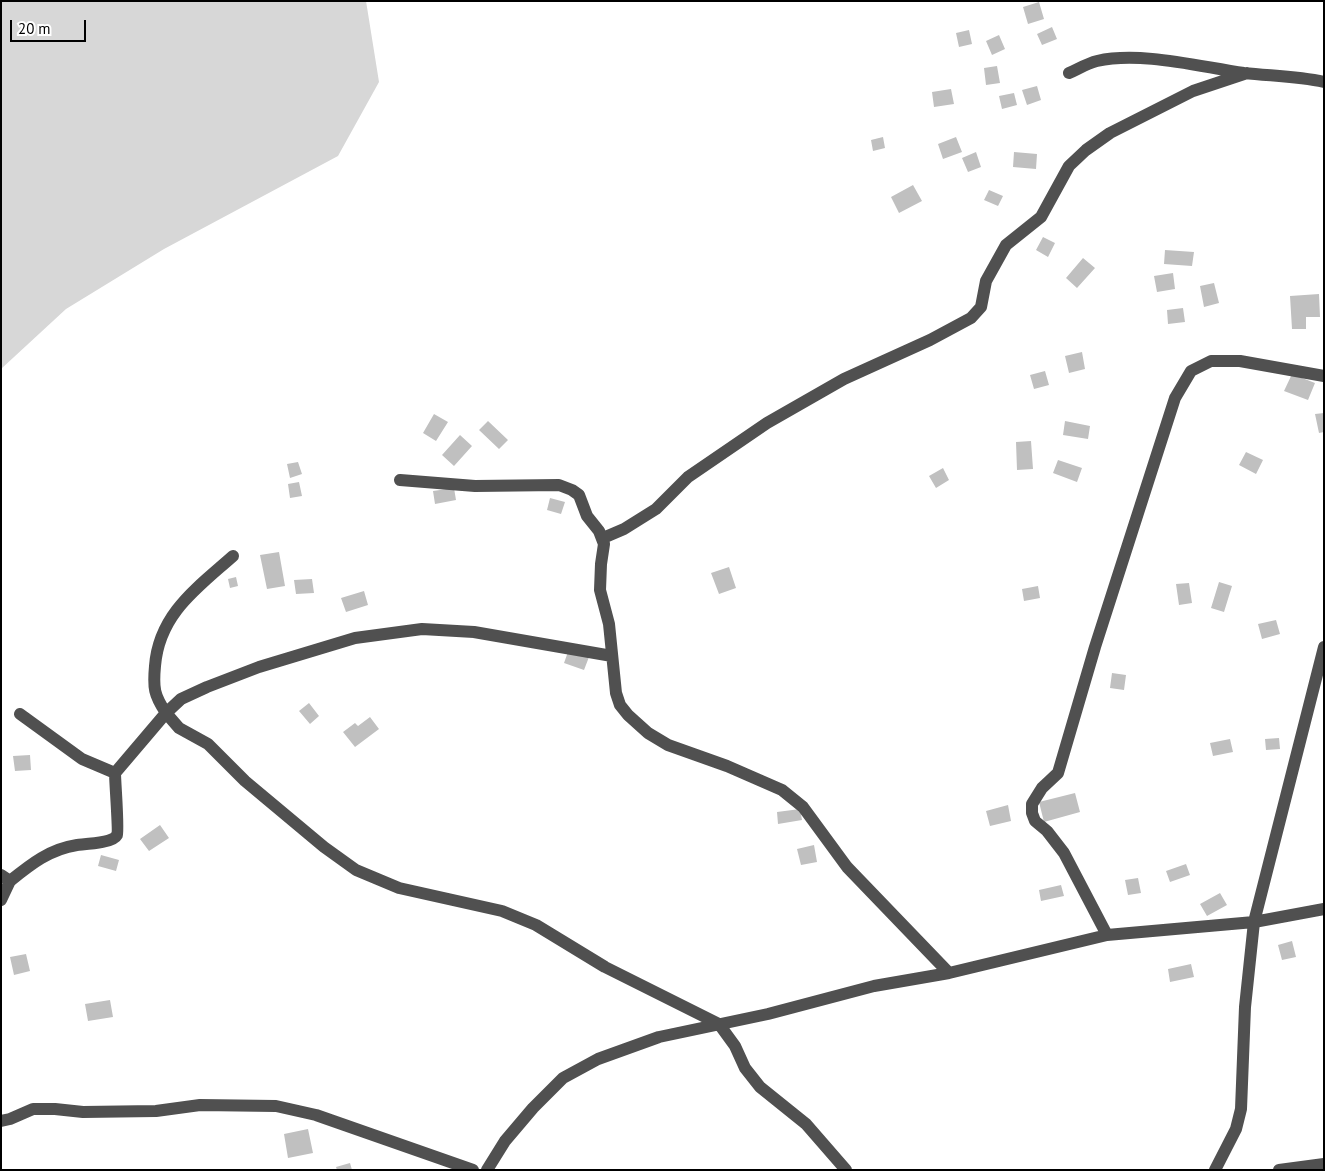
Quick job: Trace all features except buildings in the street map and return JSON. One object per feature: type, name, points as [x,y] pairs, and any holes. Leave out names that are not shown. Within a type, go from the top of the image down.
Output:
[{"type":"street","points":[[1070,73],[1096,61],[1120,58],[1148,59],[1247,73],[1308,78],[1324,82]]},
{"type":"street","points":[[603,538],[624,529],[656,509],[688,477],[767,423],[844,380],[930,340],[971,318],[981,307],[986,281],[1006,245],[1041,217],[1069,166],[1086,150],[1110,133],[1193,91],[1247,73]]},
{"type":"street","points":[[1107,935],[1064,853],[1047,831],[1035,820],[1032,813],[1032,804],[1042,788],[1058,773],[1103,621],[1175,398],[1191,371],[1211,361],[1240,360],[1324,376]]},
{"type":"street","points":[[400,480],[475,486],[558,485],[572,490],[579,495],[587,516],[603,538],[600,590],[609,624],[616,693],[620,705],[648,733],[668,745],[727,766],[782,790],[803,807],[847,867],[949,973]]},
{"type":"street","points":[[233,556],[192,593],[169,620],[161,636],[156,653],[154,682],[156,698],[179,728],[208,744],[245,781],[324,847],[356,870],[399,888],[502,911],[536,925],[605,967],[719,1024],[735,1046],[745,1068],[760,1087],[806,1124],[846,1170]]},
{"type":"street","points":[[1,900],[6,878],[33,862],[53,851],[108,841],[117,835],[115,773],[166,713],[181,699],[207,687],[259,667],[355,638],[422,629],[474,632],[612,656]]},
{"type":"street","points":[[1215,1170],[1236,1130],[1241,1109],[1244,1078],[1245,1007],[1254,922],[1324,647]]},
{"type":"street","points":[[20,714],[82,759],[115,773]]},
{"type":"street","points":[[486,1170],[505,1141],[533,1108],[563,1078],[598,1059],[659,1037],[768,1014],[874,986],[949,973],[1107,935],[1254,922],[1324,908]]},
{"type":"street","points":[[1,1121],[40,1108],[83,1112],[147,1111],[200,1105],[276,1106],[316,1114],[473,1170]]},
{"type":"street","points":[[1279,1170],[1324,1164]]},
{"type":"shaded area","points":[[1,1],[366,1],[379,82],[338,156],[164,249],[66,309],[1,369]]}]
